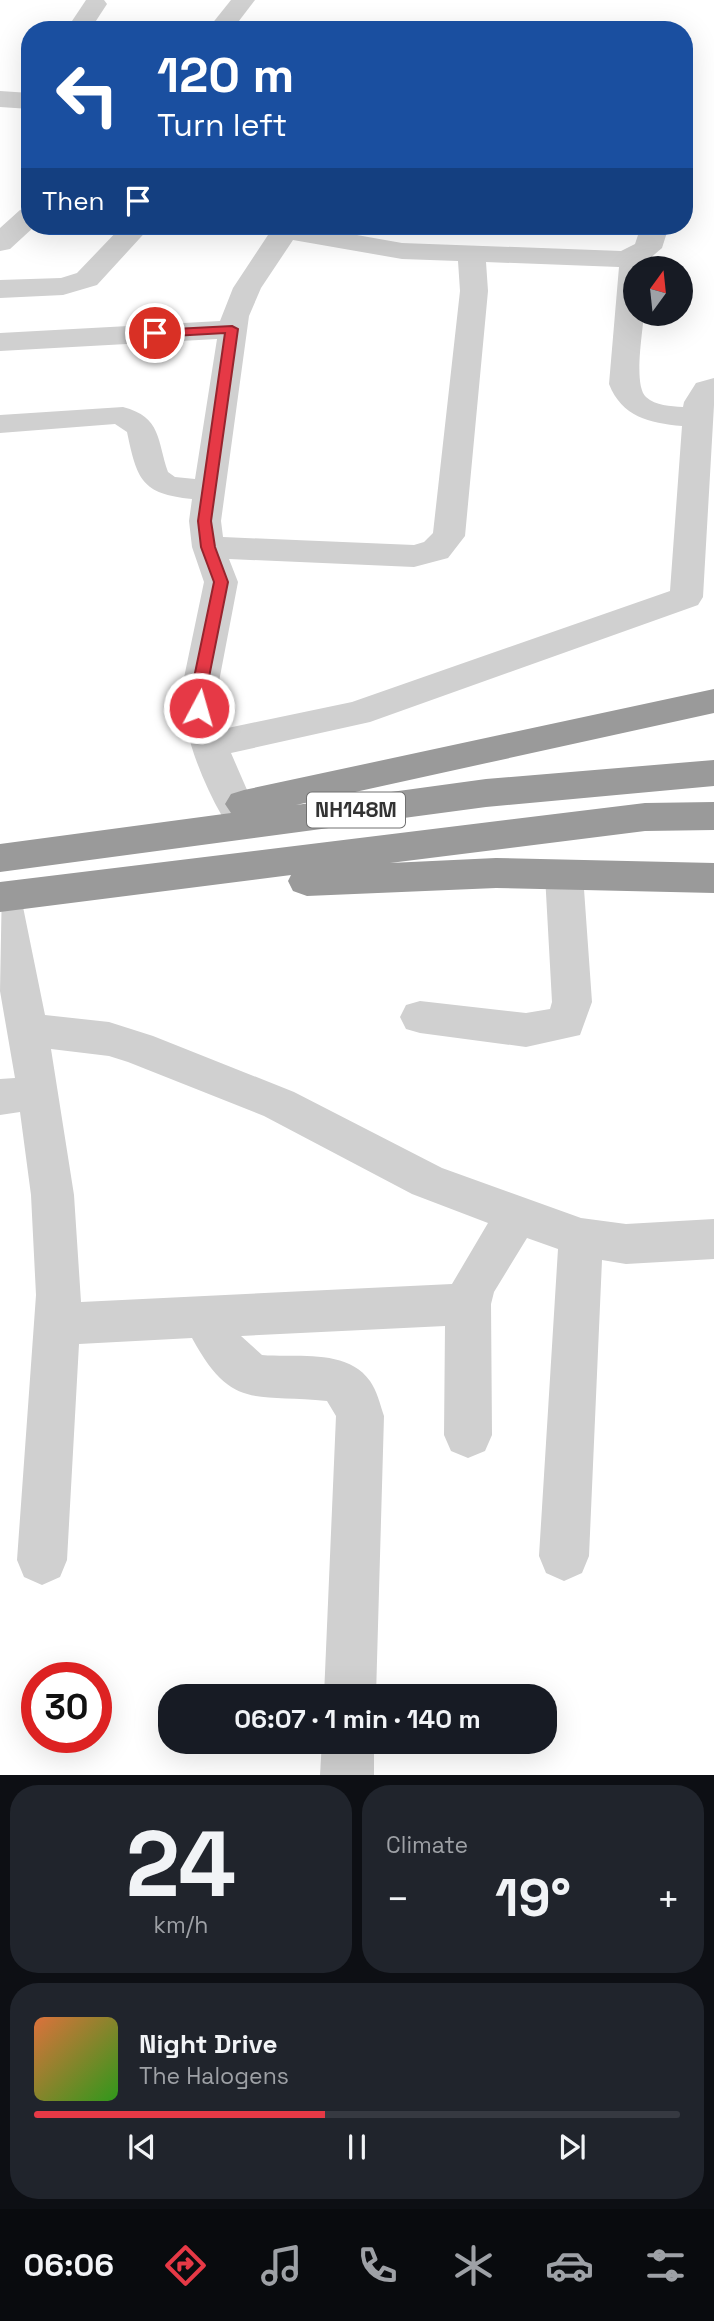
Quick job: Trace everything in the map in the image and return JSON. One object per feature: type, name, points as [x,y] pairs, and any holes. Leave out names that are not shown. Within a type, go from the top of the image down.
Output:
[{"type":"highway","points":[[79,847],[335,780],[633,722],[714,701]]},
{"type":"highway","name":"NH148M","points":[[1,884],[79,847],[486,793],[714,773]]},
{"type":"highway","name":"NH148M","points":[[1,884],[92,886],[645,817],[714,816]]},
{"type":"highway","points":[[92,886],[252,884],[496,873],[714,878]]},
{"type":"street","points":[[226,21],[243,0]]},
{"type":"street","points":[[84,21],[95,4]]},
{"type":"street","points":[[0,99],[21,100]]},
{"type":"street","points":[[0,243],[21,224]]},
{"type":"street","points":[[0,289],[63,286],[88,279],[130,235]]},
{"type":"street","points":[[235,806],[210,745],[199,708],[199,692],[221,582],[208,547],[205,521],[232,329],[240,300],[273,235]]},
{"type":"street","points":[[402,251],[424,235]]},
{"type":"street","points":[[517,254],[536,235]]},
{"type":"street","points":[[634,256],[648,247],[652,235]]},
{"type":"street","points":[[379,236],[402,251],[606,259],[623,257]]},
{"type":"street","points":[[208,547],[414,556],[436,550],[449,536],[474,291],[472,254]]},
{"type":"street","points":[[629,326],[624,384],[627,394],[642,409],[698,418]]},
{"type":"street","points":[[0,342],[232,329]]},
{"type":"street","points":[[210,745],[357,713],[686,597],[698,418],[702,394],[714,387]]},
{"type":"street","points":[[0,424],[123,416],[141,428],[152,476],[160,484],[209,490]]},
{"type":"street","points":[[420,1017],[526,1030],[566,1023],[572,1002],[564,875]]},
{"type":"street","points":[[1,884],[27,1029],[20,1095],[58,1256],[57,1324],[42,1560]]},
{"type":"street","points":[[27,1029],[109,1039],[138,1048],[279,1104],[427,1181],[581,1238],[626,1244],[714,1239]]},
{"type":"street","points":[[468,1435],[468,1304],[474,1285],[517,1214]]},
{"type":"street","points":[[564,1556],[581,1238]]},
{"type":"street","points":[[57,1324],[468,1304]]},
{"type":"street","points":[[204,1317],[226,1353],[248,1373],[330,1380],[345,1385],[357,1398],[360,1416],[350,1684]]},
{"type":"street","points":[[347,1775],[348,1754]]},
{"type":"route","points":[[155,333],[232,329],[205,521],[208,547],[221,582],[199,692],[199,708]]}]
